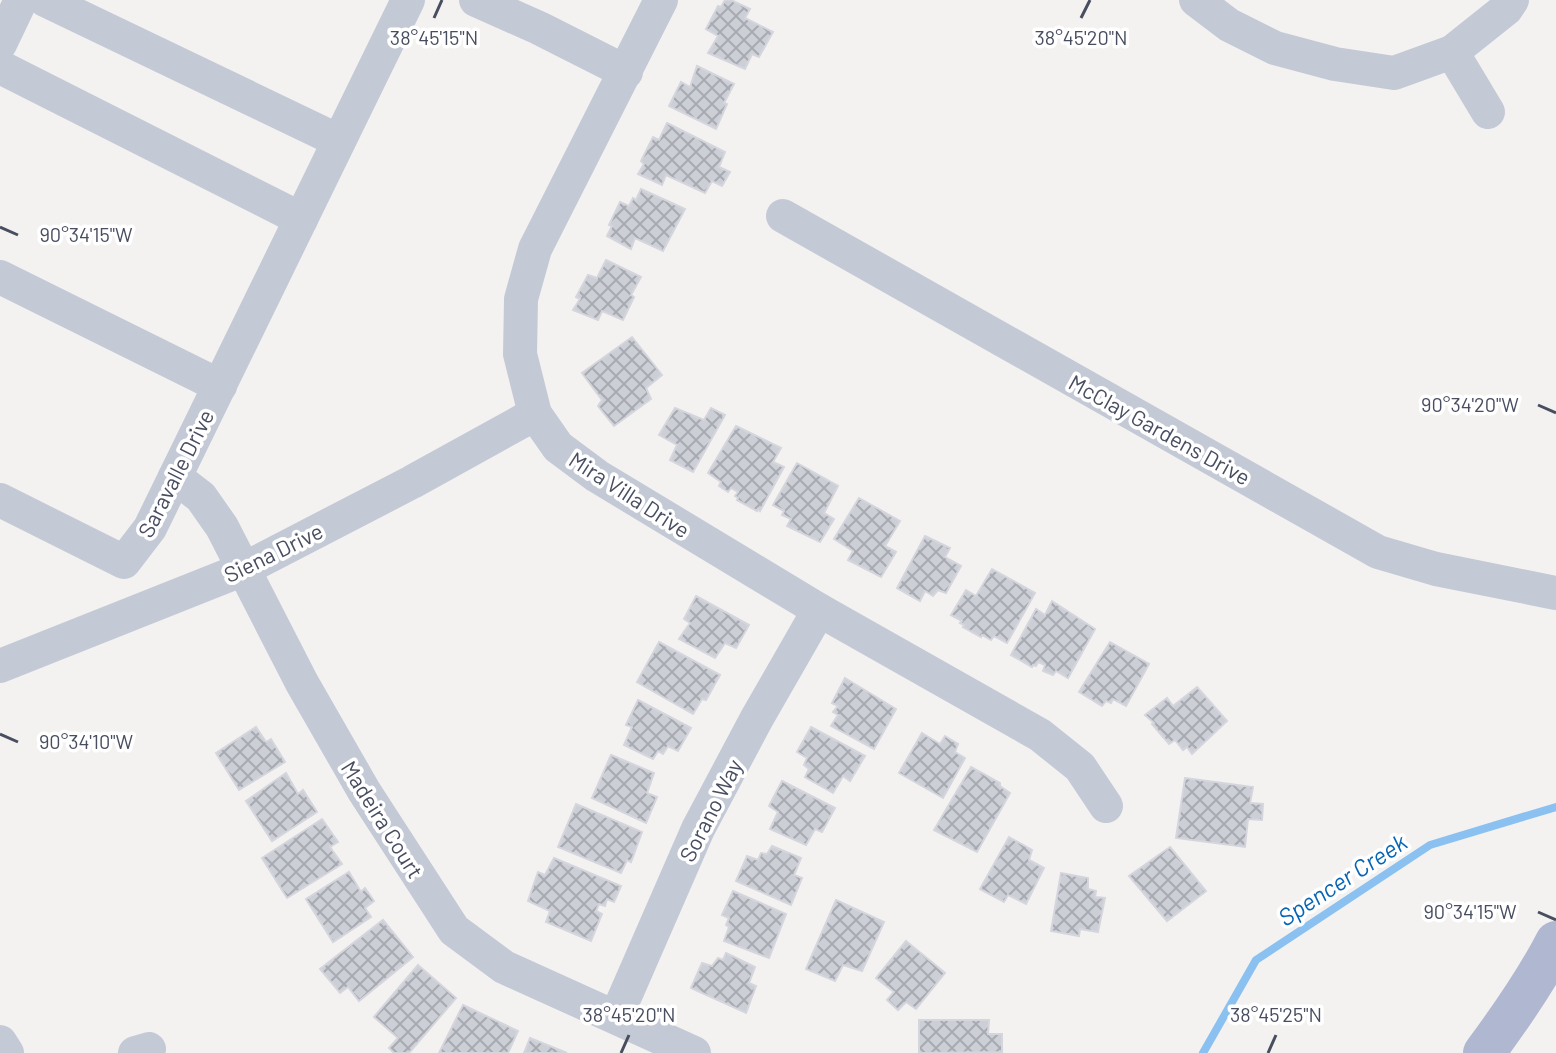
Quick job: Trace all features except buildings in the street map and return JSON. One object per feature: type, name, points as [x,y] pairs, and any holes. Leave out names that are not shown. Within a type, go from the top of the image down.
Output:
[{"type":"main road","points":[[1484,1053],[1508,1021],[1556,942]]},
{"type":"street","points":[[0,44],[21,0]]},
{"type":"street","points":[[45,0],[339,141]]},
{"type":"street","name":"Saravalle Drive","points":[[0,500],[124,562],[150,528],[408,0]]},
{"type":"street","points":[[476,0],[626,72]]},
{"type":"street","name":"Mira Villa Drive","points":[[661,0],[535,249],[521,299],[520,354],[535,414],[558,447],[597,476],[819,610],[1040,735],[1080,767],[1106,806]]},
{"type":"street","points":[[1196,0],[1229,25],[1275,48],[1335,64],[1394,73],[1452,52],[1506,9],[1512,0]]},
{"type":"street","points":[[1452,52],[1488,112]]},
{"type":"street","points":[[0,67],[301,219]]},
{"type":"street","name":"McClay Gardens Drive","points":[[783,216],[1378,552],[1436,569],[1556,593]]},
{"type":"street","name":"Saravalle Drive","points":[[0,277],[220,386]]},
{"type":"street","name":"Siena Drive","points":[[0,666],[244,569],[535,414]]},
{"type":"street","name":"Madeira Court","points":[[175,477],[201,497],[222,527],[302,683],[364,791],[454,930],[504,967],[694,1053]]},
{"type":"street","name":"Sorano Way","points":[[616,1017],[698,829],[819,610]]},
{"type":"street","points":[[0,1042],[7,1053]]},
{"type":"waterway","name":"Spencer Creek","points":[[1203,1053],[1256,960],[1430,845],[1556,807]]}]
